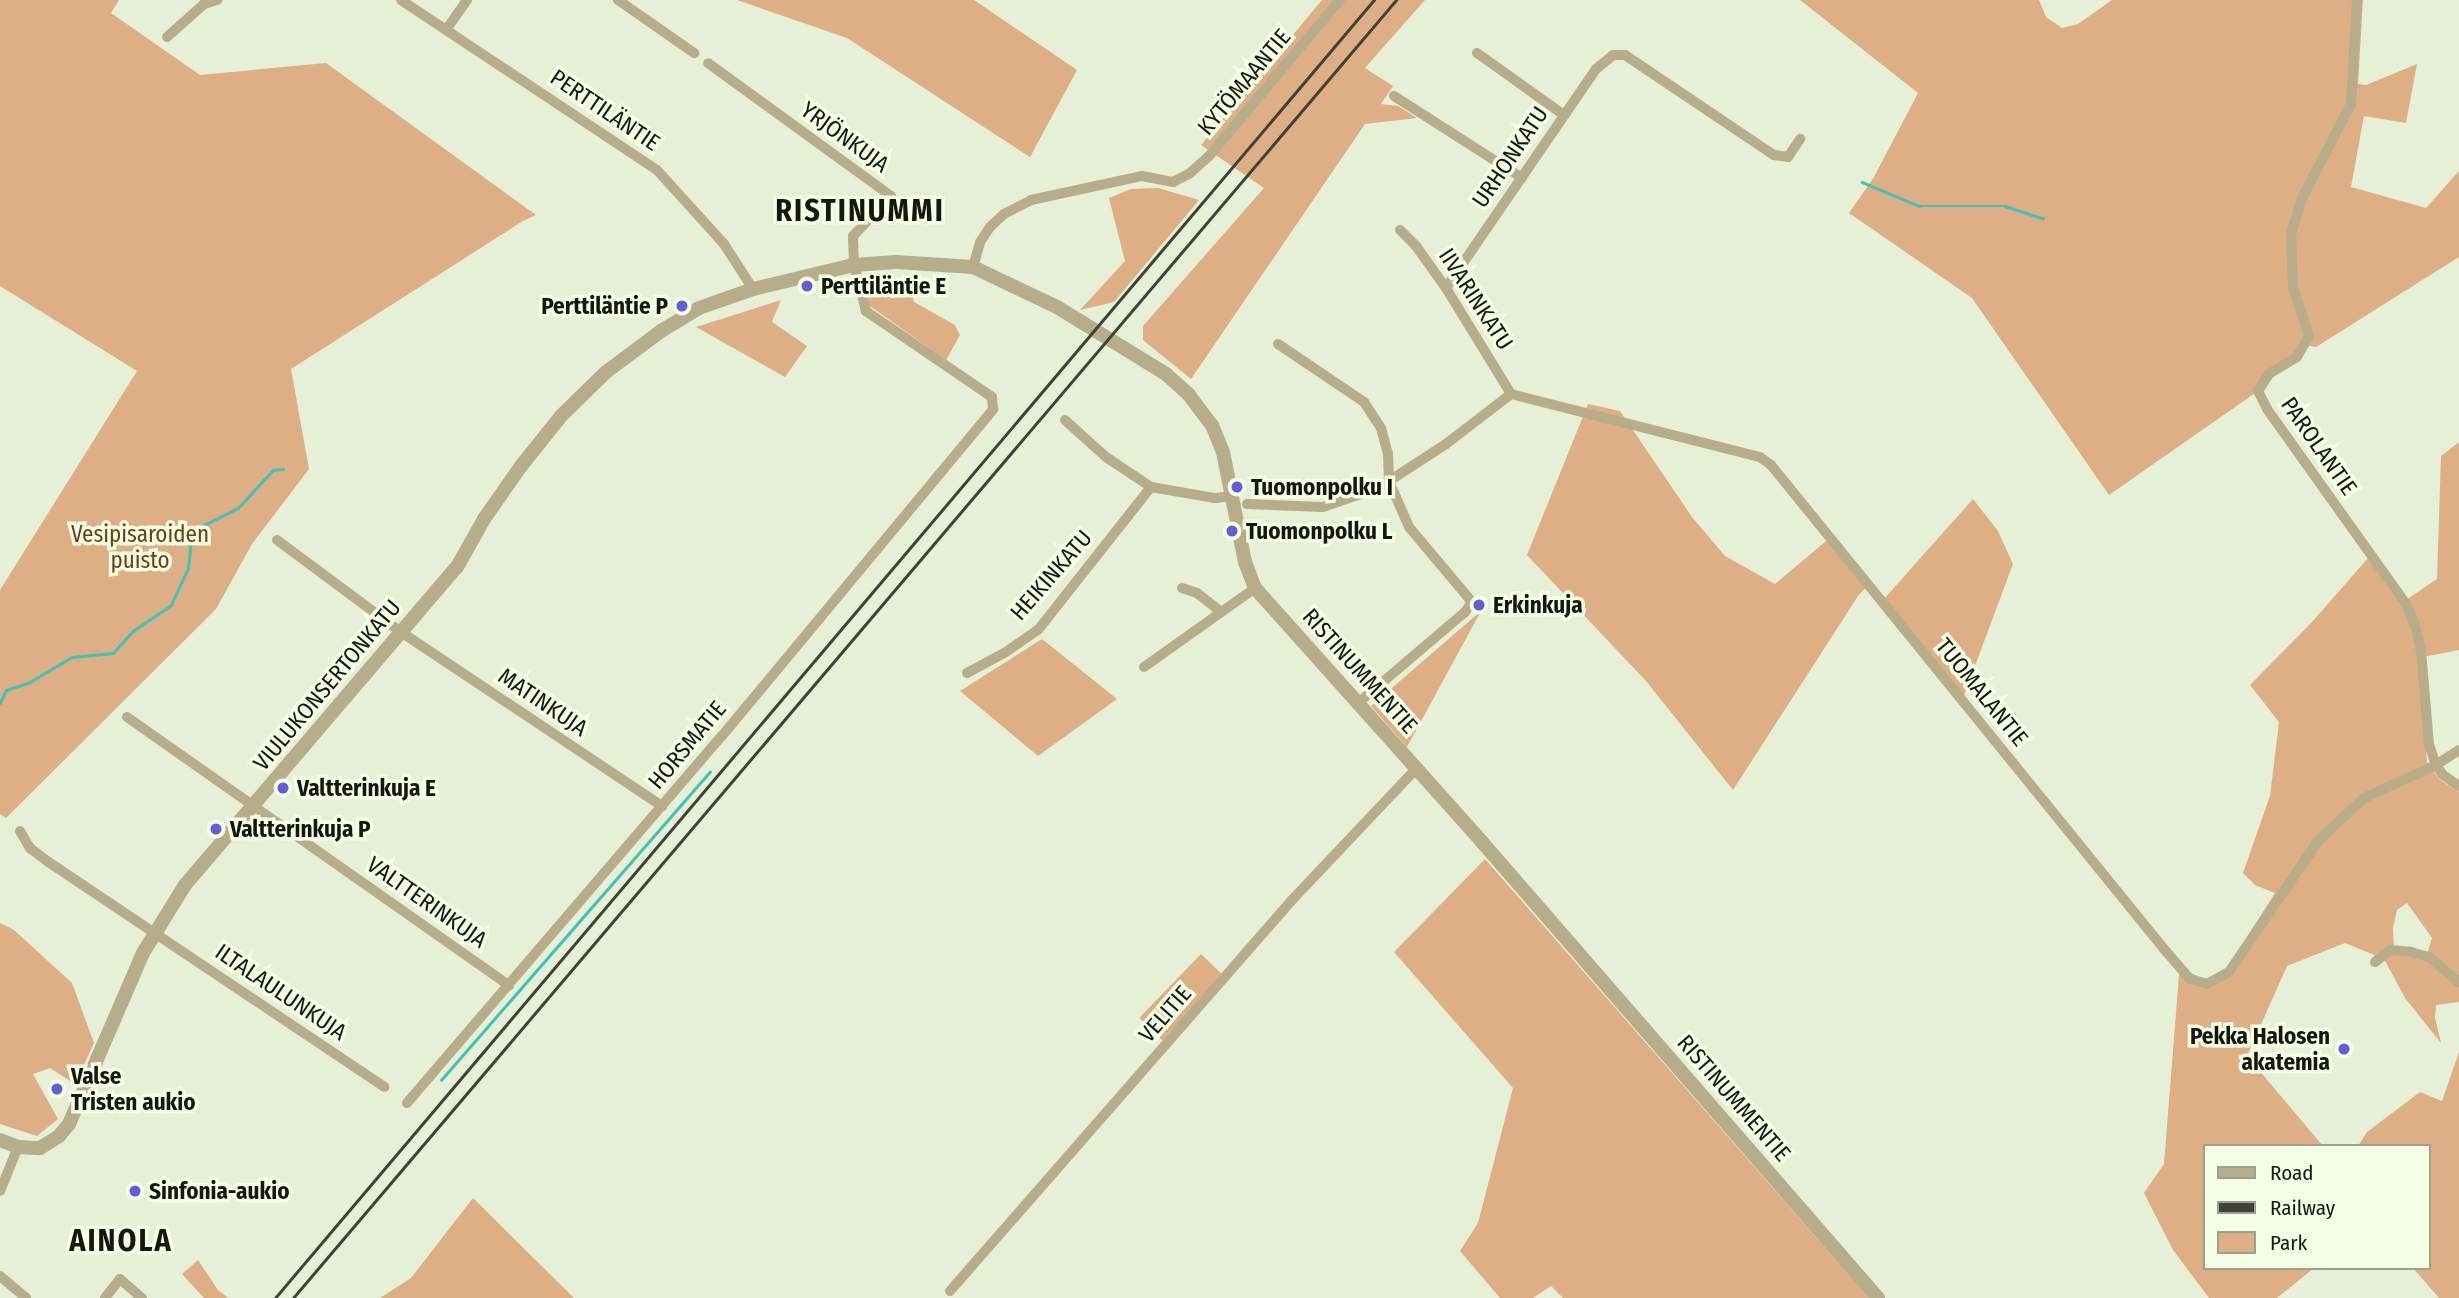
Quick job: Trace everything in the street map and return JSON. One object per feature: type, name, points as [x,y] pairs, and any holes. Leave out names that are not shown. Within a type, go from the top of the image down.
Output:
[{"type":"street","points":[[167,37],[204,4],[217,0]]},
{"type":"street","name":"PERTTILÄNTIE","points":[[401,0],[657,170],[724,244],[753,289]]},
{"type":"street","points":[[446,30],[467,0]]},
{"type":"street","points":[[618,0],[694,53]]},
{"type":"street","name":"KYTÖMAANTIE","points":[[973,267],[980,242],[990,227],[1004,214],[1031,200],[1142,176],[1173,182],[1189,174],[1209,156],[1340,0]]},
{"type":"street","name":"PAROLANTIE","points":[[2357,0],[2351,104],[2302,198],[2291,234],[2293,287],[2309,336],[2297,357],[2269,374],[2258,391],[2267,409],[2406,604],[2415,625],[2421,651],[2429,744],[2436,765]]},
{"type":"street","points":[[1477,53],[1564,115]]},
{"type":"street","name":"URHONKATU","points":[[1446,288],[1564,115],[1602,62],[1613,55],[1625,54],[1774,155],[1788,157],[1800,139]]},
{"type":"street","name":"YRJÖNKUJA","points":[[708,63],[891,197],[853,236],[854,265]]},
{"type":"street","points":[[1394,96],[1522,178]]},
{"type":"street","name":"IIVARINKATU","points":[[1400,230],[1416,246],[1446,288],[1511,394]]},
{"type":"street","name":"RISTINUMMENTIE","points":[[753,289],[854,265],[896,262],[973,267],[1057,307],[1166,373],[1189,395],[1212,425],[1223,452],[1245,562],[1255,588],[1359,703],[1878,1298]]},
{"type":"street","name":"HORSMATIE","points":[[407,1103],[662,807],[993,409],[992,397],[866,311],[854,265]]},
{"type":"street","name":"VIULUKONSERTONKATU","points":[[18,1147],[40,1148],[59,1136],[69,1124],[155,931],[185,885],[468,552],[484,519],[561,416],[606,372],[661,331],[699,308],[753,289]]},
{"type":"street","points":[[1278,344],[1364,402],[1381,428],[1388,454],[1389,481],[1409,527],[1472,602],[1465,612],[1359,703]]},
{"type":"street","points":[[1247,504],[1323,507],[1389,481],[1446,444],[1511,394]]},
{"type":"street","name":"TUOMALANTIE","points":[[1511,394],[1760,457],[1771,465],[2190,979],[2207,984],[2230,972],[2318,841],[2340,817],[2364,798],[2436,765],[2459,750]]},
{"type":"street","points":[[1065,420],[1106,457],[1152,486],[1215,498],[1233,496]]},
{"type":"street","name":"HEIKINKATU","points":[[967,673],[1006,652],[1038,630],[1152,486]]},
{"type":"street","name":"MATINKUJA","points":[[277,540],[401,632],[662,807]]},
{"type":"street","points":[[1182,588],[1197,593],[1220,611]]},
{"type":"street","points":[[1144,667],[1255,588]]},
{"type":"street","name":"VALTTERINKUJA","points":[[127,717],[509,985]]},
{"type":"street","points":[[2436,765],[2443,775],[2459,786]]},
{"type":"street","name":"VELITIE","points":[[950,1291],[1292,900],[1416,769]]},
{"type":"street","name":"ILTALAULUNKUJA","points":[[20,831],[30,848],[384,1087]]},
{"type":"street","points":[[2375,962],[2390,950],[2411,952],[2429,957],[2459,982]]},
{"type":"street","points":[[0,1140],[18,1147],[0,1191]]},
{"type":"street","points":[[0,1276],[26,1298]]},
{"type":"street","points":[[105,1298],[120,1279],[142,1298]]},
{"type":"green space","name":"Vesipisaroiden puisto","points":[[0,0],[119,0],[111,13],[200,75],[326,63],[536,215],[291,369],[309,469],[252,544],[216,609],[6,818],[0,814],[0,590],[137,371],[0,286]]},
{"type":"green space","points":[[737,0],[974,0],[1077,70],[1030,157],[847,38]]},
{"type":"green space","points":[[1322,0],[1425,0],[1365,68],[1393,86],[1381,104],[1398,106],[1417,118],[1365,124],[1191,379],[1143,340],[1143,326],[1264,188],[1201,145]]},
{"type":"green space","points":[[1800,0],[2039,0],[2046,17],[2062,28],[2078,24],[2112,0],[2363,0],[2358,84],[2366,85],[2417,64],[2406,123],[2364,116],[2351,187],[2426,208],[2459,171],[2459,257],[2316,347],[2305,345],[2278,366],[2258,391],[2109,495],[1972,298],[1849,213],[1874,177],[1918,93]]},
{"type":"green space","points":[[1158,188],[1199,200],[1114,302],[1080,310],[1125,261],[1109,198],[1131,189]]},
{"type":"green space","points":[[918,277],[911,291],[914,302],[955,325],[960,335],[946,360],[867,304],[865,280]]},
{"type":"green space","points":[[781,300],[772,322],[807,346],[785,377],[696,327]]},
{"type":"green space","points":[[1588,404],[1620,411],[1692,517],[1725,556],[1775,584],[1832,536],[1869,584],[1858,596],[1733,790],[1646,681],[1527,555]]},
{"type":"green space","points":[[2459,442],[2459,650],[2418,658],[2427,762],[2440,780],[2459,792],[2459,1002],[2436,1005],[2435,1018],[2441,1043],[2405,998],[2384,959],[2345,943],[2287,966],[2247,1056],[2321,1144],[2204,1144],[2204,1270],[2312,1270],[2277,1298],[2209,1298],[2173,1250],[2144,1193],[2164,1164],[2179,975],[2193,974],[2205,979],[2226,970],[2275,893],[2255,885],[2243,873],[2270,796],[2279,722],[2250,685],[2312,622],[2368,558],[2400,604],[2437,579],[2441,456]],"holes":[[[2407,903],[2432,938],[2425,960],[2394,953],[2393,928],[2397,910]]]},
{"type":"green space","points":[[1973,499],[1998,531],[2013,564],[1963,698],[1883,600]]},
{"type":"green space","points":[[1481,611],[1407,747],[1371,706]]},
{"type":"green space","points":[[1042,639],[1117,699],[1038,756],[960,691]]},
{"type":"green space","points":[[1485,859],[1869,1298],[1563,1298],[1551,1286],[1533,1298],[1500,1298],[1460,1251],[1478,1223],[1513,1088],[1394,952]]},
{"type":"green space","points":[[0,923],[14,930],[72,983],[94,1043],[75,1084],[50,1068],[33,1074],[58,1119],[37,1136],[0,1124]]},
{"type":"green space","points":[[1201,954],[1224,976],[1162,1040],[1139,1018]]},
{"type":"green space","points":[[2459,1052],[2459,1298],[2439,1298],[2415,1270],[2431,1270],[2431,1144],[2359,1144],[2367,1132],[2420,1092],[2442,1101]]},
{"type":"green space","points":[[473,1198],[574,1298],[380,1298],[411,1278]]},
{"type":"green space","points":[[198,1260],[218,1290],[228,1298],[204,1298],[182,1274]]},
{"type":"waterway","points":[[1862,182],[1919,206],[2005,206],[2043,218]]},
{"type":"waterway","points":[[0,703],[6,690],[28,683],[72,657],[113,653],[133,631],[171,605],[188,568],[192,531],[238,508],[273,470],[283,469]]},
{"type":"waterway","points":[[441,1080],[710,772]]},
{"type":"railway","points":[[275,1298],[1374,0]]},
{"type":"railway","points":[[293,1298],[1396,0]]},
{"type":"place","name":"Perttiläntie E","points":[[807,286]]},
{"type":"place","name":"Perttiläntie P","points":[[682,306]]},
{"type":"place","name":"Tuomonpolku I","points":[[1237,487]]},
{"type":"place","name":"Tuomonpolku L","points":[[1232,531]]},
{"type":"place","name":"Erkinkuja","points":[[1479,605]]},
{"type":"place","name":"Valtterinkuja E","points":[[283,788]]},
{"type":"place","name":"Valtterinkuja P","points":[[216,829]]},
{"type":"place","name":"Pekka Halosen akatemia","points":[[2344,1049]]},
{"type":"place","name":"Valse Tristen aukio","points":[[57,1089]]},
{"type":"place","name":"Sinfonia-aukio","points":[[135,1191]]},
{"type":"district","name":"RISTINUMMI","points":[[860,211]]},
{"type":"district","name":"AINOLA","points":[[121,1241]]}]
